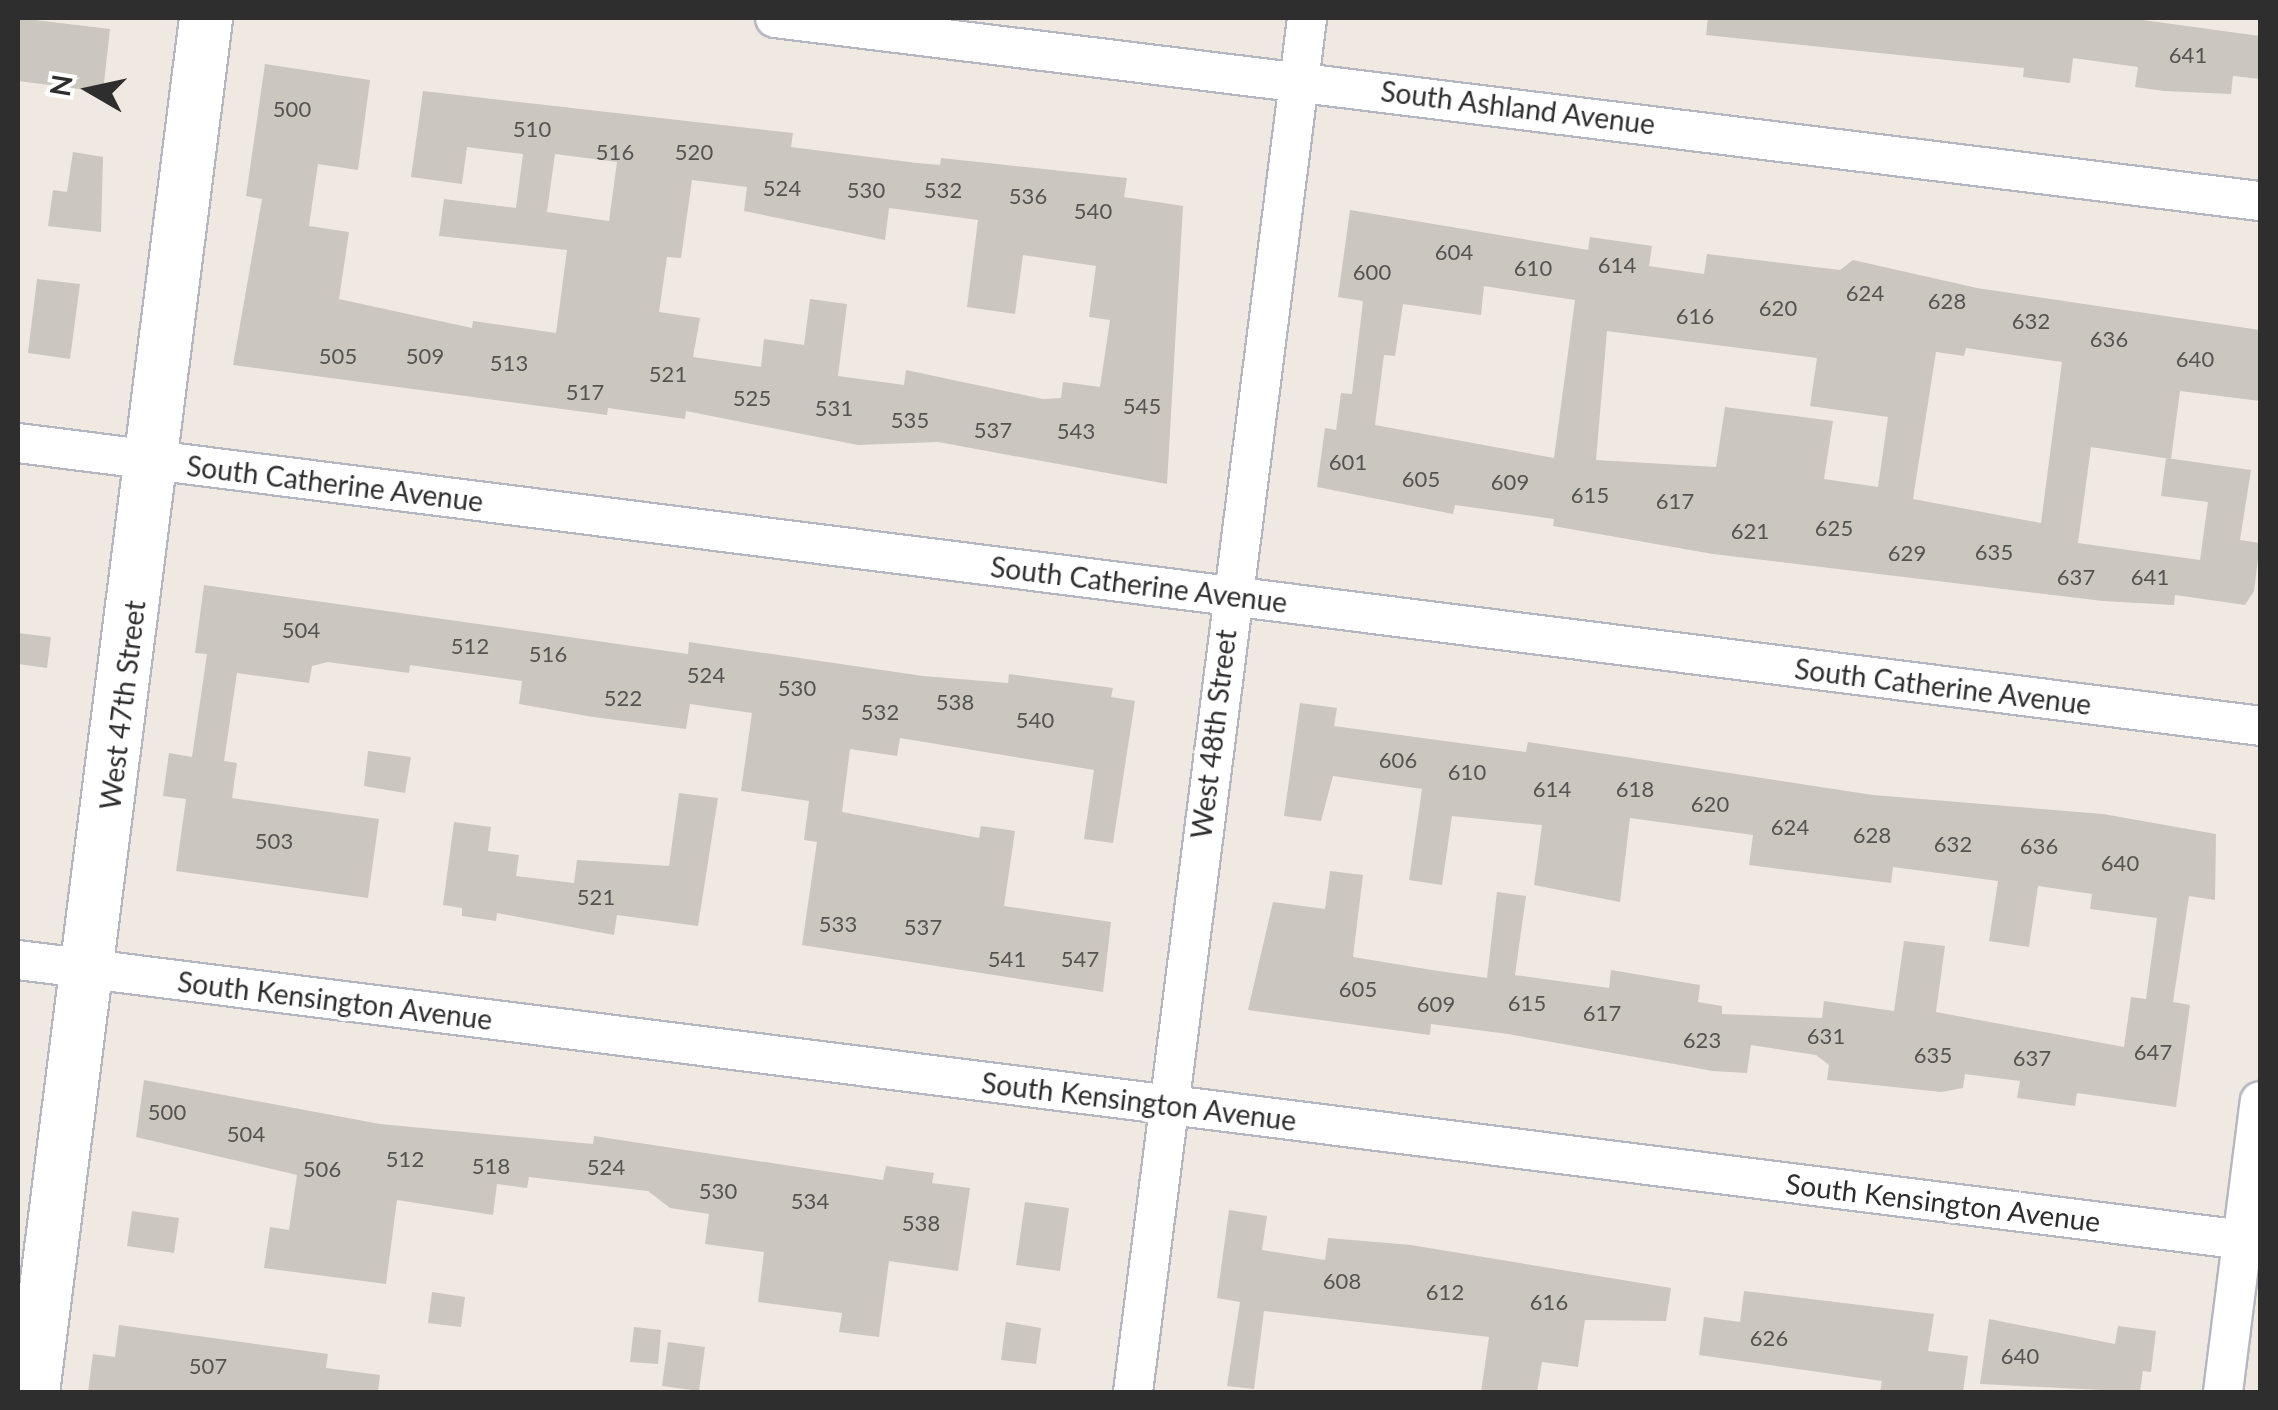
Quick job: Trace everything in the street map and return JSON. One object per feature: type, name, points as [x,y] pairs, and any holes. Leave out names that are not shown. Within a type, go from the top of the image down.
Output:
[{"type":"main road","name":"West 47th Street","points":[[34,1392],[154,460],[206,18]]},
{"type":"street","name":"South Ashland Avenue","points":[[775,18],[1298,78],[2260,200]]},
{"type":"street","name":"West 48th Street","points":[[1133,1392],[1229,596],[1307,18]]},
{"type":"street","name":"South Catherine Avenue","points":[[18,443],[2260,726]]},
{"type":"street","name":"South Kensington Avenue","points":[[18,960],[2252,1240]]},
{"type":"street","points":[[2223,1392],[2252,1240],[2260,1101]]},
{"type":"building","points":[[18,18],[110,29],[103,92],[18,81]]},
{"type":"building","points":[[1708,18],[2128,18],[2260,36],[2260,79],[2233,76],[2231,94],[2164,91],[2135,87],[2138,67],[2073,58],[2070,83],[2023,77],[2024,68],[1706,35]]},
{"type":"building","points":[[265,64],[370,80],[358,170],[318,164],[309,226],[349,232],[339,299],[472,328],[473,321],[556,333],[567,250],[439,236],[444,199],[516,208],[523,154],[467,147],[462,184],[411,177],[423,91],[793,133],[791,147],[917,163],[940,165],[941,158],[1127,178],[1124,197],[1183,206],[1167,484],[938,442],[858,445],[686,411],[685,419],[608,408],[607,415],[233,365],[262,199],[246,196]],"holes":[[[555,154],[617,162],[609,221],[547,212]],[[692,180],[747,187],[744,211],[885,240],[889,208],[978,220],[967,307],[1015,314],[1023,255],[1096,266],[1089,317],[1110,320],[1100,387],[1063,382],[1061,398],[1043,399],[906,370],[904,385],[838,376],[847,304],[810,299],[804,345],[764,339],[761,367],[693,357],[700,318],[659,312],[667,257],[681,258]]]},
{"type":"building","points":[[73,152],[103,157],[101,232],[48,226],[53,190],[67,192]]},
{"type":"building","points":[[1350,210],[1588,250],[1590,237],[1652,246],[1649,266],[1704,274],[1707,254],[1840,270],[1853,260],[1977,288],[2260,330],[2260,401],[2180,391],[2171,459],[2251,470],[2240,540],[2260,543],[2254,591],[2245,605],[2175,595],[2174,605],[2103,601],[1713,554],[1553,526],[1554,519],[1455,505],[1453,514],[1317,487],[1325,428],[1336,430],[1341,393],[1352,394],[1363,301],[1338,297]],"holes":[[[1484,286],[1575,300],[1554,458],[1375,425],[1384,355],[1395,356],[1403,304],[1481,315]],[[1607,331],[1817,358],[1810,406],[1888,417],[1878,487],[1824,479],[1833,421],[1725,407],[1716,467],[1596,460]],[[1966,348],[2062,362],[2041,523],[1913,499],[1936,352],[1964,356]],[[2091,447],[2166,458],[2161,496],[2208,502],[2200,560],[2078,543]]]},
{"type":"building","points":[[37,279],[80,284],[70,359],[28,353]]},
{"type":"building","points":[[204,585],[688,654],[689,642],[923,676],[1008,683],[1009,674],[1113,688],[1111,697],[1135,701],[1113,843],[1084,839],[1094,770],[900,738],[897,756],[850,749],[842,812],[979,838],[981,826],[1015,831],[1004,906],[1111,922],[1103,992],[802,945],[817,842],[804,840],[809,801],[741,791],[752,713],[690,704],[686,729],[593,717],[519,704],[522,681],[410,665],[409,673],[328,662],[312,666],[309,683],[237,673],[224,761],[237,763],[232,798],[379,819],[368,898],[176,871],[186,799],[163,796],[169,753],[192,757],[207,654],[195,653]]},
{"type":"building","points":[[18,633],[51,637],[47,668],[18,664]]},
{"type":"building","points":[[1300,703],[1337,708],[1334,726],[1526,752],[1528,742],[1873,795],[2103,814],[2216,834],[2215,900],[2189,896],[2173,1002],[2190,1005],[2176,1107],[2077,1093],[2075,1106],[2017,1098],[2020,1081],[1965,1074],[1963,1088],[1941,1092],[1827,1080],[1829,1065],[1816,1055],[1751,1045],[1747,1073],[1713,1071],[1508,1034],[1431,1024],[1430,1035],[1248,1010],[1273,902],[1325,909],[1330,871],[1363,875],[1353,957],[1432,970],[1487,978],[1497,892],[1526,896],[1515,975],[1609,988],[1611,970],[1700,985],[1698,1002],[1722,1006],[1722,1014],[1822,1018],[1824,1001],[1894,1011],[1904,941],[1945,946],[1936,1012],[2124,1047],[2131,997],[2146,999],[2157,918],[2090,909],[2092,894],[2038,886],[2029,947],[1989,941],[1998,881],[1893,867],[1891,883],[1749,865],[1753,835],[1630,818],[1620,902],[1534,885],[1542,825],[1452,816],[1442,885],[1409,880],[1422,789],[1333,776],[1321,821],[1284,816]]},
{"type":"building","points":[[368,751],[411,757],[405,793],[364,786]]},
{"type":"building","points":[[679,793],[718,798],[698,926],[617,915],[614,935],[497,913],[496,921],[462,916],[462,908],[443,905],[454,822],[491,827],[488,851],[519,855],[516,876],[574,883],[577,860],[669,866]]},
{"type":"building","points":[[144,1080],[380,1124],[593,1144],[594,1136],[883,1180],[886,1166],[934,1173],[932,1183],[970,1188],[958,1271],[889,1261],[879,1337],[839,1332],[842,1313],[758,1302],[764,1252],[705,1244],[709,1214],[670,1208],[648,1191],[529,1177],[527,1188],[497,1184],[493,1215],[397,1200],[386,1284],[264,1268],[270,1227],[289,1230],[297,1175],[136,1137]]},
{"type":"building","points":[[1025,1202],[1069,1208],[1060,1271],[1016,1265]]},
{"type":"building","points":[[1229,1210],[1267,1216],[1262,1250],[1325,1260],[1328,1238],[1411,1245],[1671,1288],[1666,1321],[1585,1320],[1578,1367],[1542,1362],[1537,1392],[1481,1392],[1489,1337],[1264,1311],[1254,1389],[1227,1386],[1240,1302],[1217,1298]]},
{"type":"building","points":[[132,1211],[179,1218],[174,1253],[127,1246]]},
{"type":"building","points":[[1744,1291],[1934,1314],[1928,1351],[1968,1356],[1963,1392],[1880,1392],[1882,1381],[1699,1355],[1704,1317],[1740,1322]]},
{"type":"building","points":[[432,1292],[465,1297],[461,1327],[428,1323]]},
{"type":"building","points":[[1989,1319],[2115,1344],[2118,1326],[2156,1331],[2151,1372],[2143,1371],[2140,1392],[1980,1384]]},
{"type":"building","points":[[1006,1322],[1041,1328],[1036,1364],[1001,1360]]},
{"type":"building","points":[[119,1325],[328,1354],[326,1368],[380,1375],[378,1392],[88,1392],[93,1354],[115,1357]]},
{"type":"building","points":[[634,1327],[661,1330],[658,1364],[630,1362]]},
{"type":"building","points":[[668,1342],[705,1347],[699,1391],[662,1386]]}]
